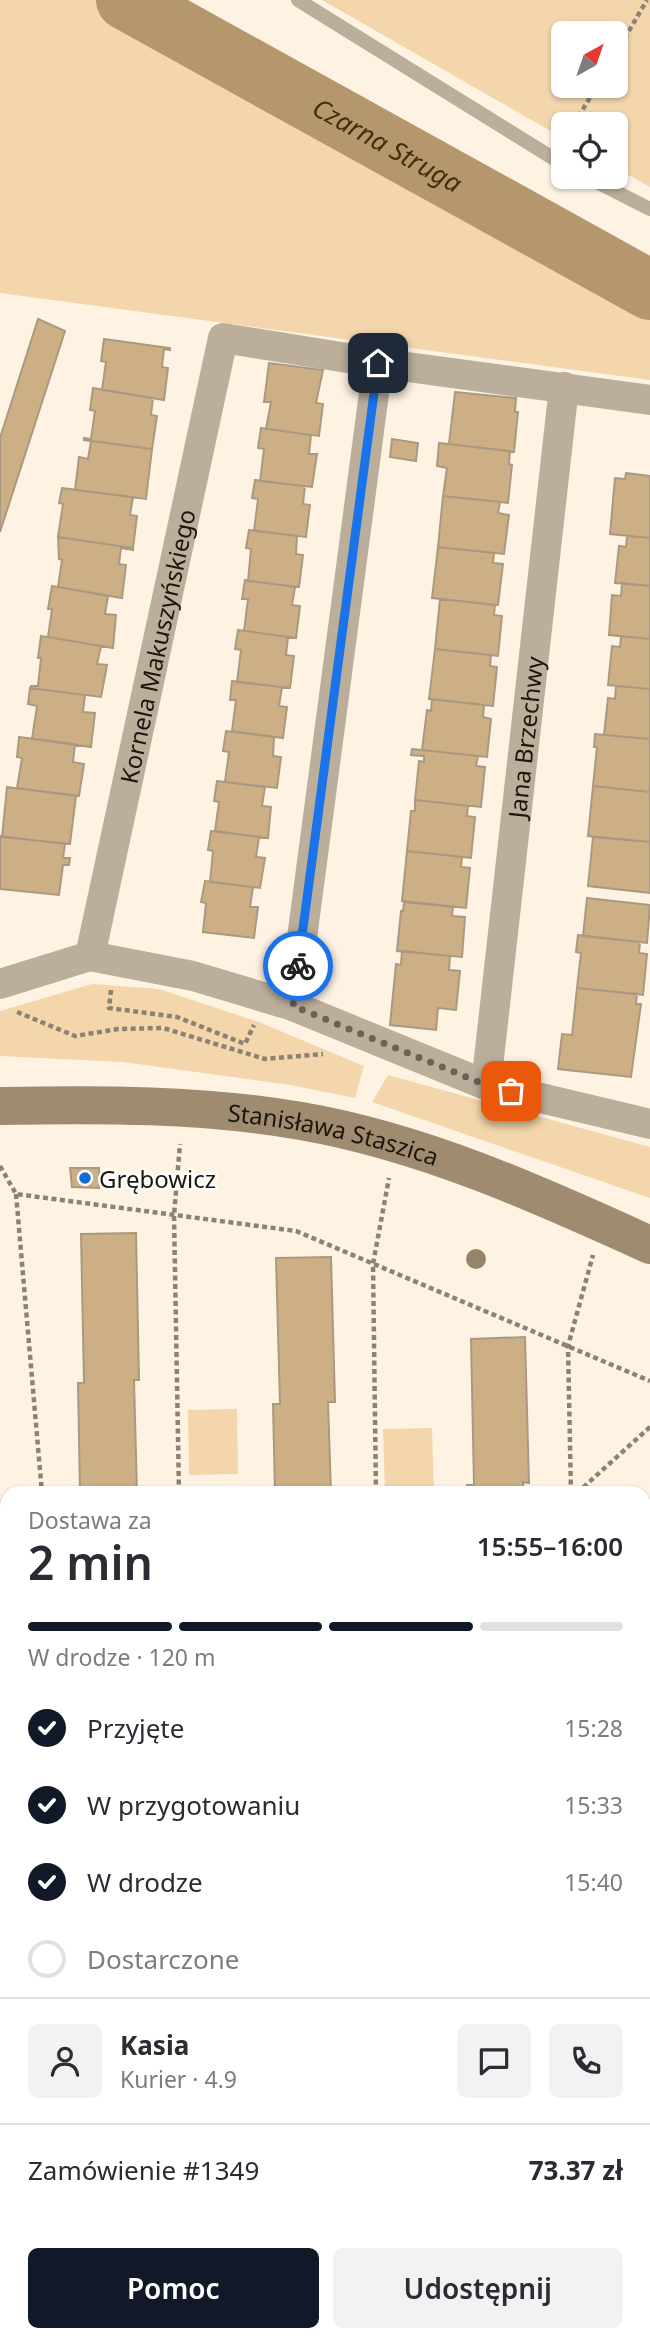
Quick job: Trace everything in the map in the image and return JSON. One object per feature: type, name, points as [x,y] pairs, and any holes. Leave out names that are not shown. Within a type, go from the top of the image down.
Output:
[{"type":"street","name":"Kornela Makuszyńskiego","points":[[90,956],[223,338],[378,363]]},
{"type":"street","points":[[293,1006],[378,363],[650,400]]},
{"type":"street","name":"Jana Brzechwy","points":[[486,1085],[564,387]]},
{"type":"street","points":[[5,996],[90,956],[193,976],[293,1006],[486,1085],[650,1124]]},
{"type":"street","name":"Stanisława Staszica","points":[[0,1106],[129,1105],[302,1121],[395,1143],[482,1173],[650,1245]]},
{"type":"lane","points":[[298,0],[551,157]]},
{"type":"lane","points":[[611,189],[650,209]]},
{"type":"path","points":[[628,32],[647,0]]},
{"type":"path","points":[[111,984],[109,1008],[177,1017],[246,1044],[256,1021]]},
{"type":"path","points":[[5,996],[75,1036],[118,1029],[163,1028],[265,1059],[334,1053],[323,1048]]},
{"type":"path","points":[[179,1486],[174,1214],[184,1108]]},
{"type":"path","points":[[376,1486],[373,1264],[395,1143]]},
{"type":"path","points":[[0,1166],[16,1194],[41,1486]]},
{"type":"path","points":[[16,1194],[296,1231],[650,1381]]},
{"type":"path","points":[[571,1486],[568,1346],[601,1223]]},
{"type":"path","points":[[585,1486],[650,1427]]},
{"type":"shaded area","points":[[0,0],[106,0],[650,307],[650,380],[0,293]]},
{"type":"shaded area","points":[[322,0],[650,0],[650,187],[628,175],[628,112],[551,112],[551,131]]},
{"type":"shaded area","points":[[92,984],[159,989],[259,1022],[364,1066],[355,1098],[290,1085],[123,1062],[0,1056],[0,1011]]},
{"type":"shaded area","points":[[388,1075],[650,1147],[650,1198],[372,1102]]},
{"type":"shaded area","points":[[237,1409],[238,1474],[189,1475],[188,1410]]},
{"type":"shaded area","points":[[432,1428],[434,1486],[385,1486],[383,1429]]},
{"type":"building","points":[[38,319],[65,331],[0,532],[0,438]]},
{"type":"building","points":[[104,339],[170,348],[164,349],[162,367],[168,368],[164,400],[102,390],[106,362],[101,361]]},
{"type":"building","points":[[269,363],[323,370],[316,403],[323,404],[319,436],[266,429],[271,402],[264,402]]},
{"type":"building","points":[[93,388],[153,398],[151,415],[157,416],[152,449],[84,440],[91,439],[95,411],[90,410]]},
{"type":"building","points":[[455,392],[516,398],[515,412],[518,412],[514,452],[449,444]]},
{"type":"building","points":[[261,428],[311,435],[309,454],[317,454],[312,487],[260,481],[264,449],[258,448]]},
{"type":"building","points":[[392,439],[418,443],[416,461],[390,457]]},
{"type":"building","points":[[91,441],[152,449],[146,499],[75,490],[79,457],[88,459]]},
{"type":"building","points":[[439,443],[510,451],[509,464],[512,465],[508,503],[443,496],[447,468],[437,466]]},
{"type":"building","points":[[626,473],[650,476],[650,538],[610,534],[615,478],[625,479]]},
{"type":"building","points":[[255,480],[305,486],[303,504],[310,505],[306,537],[254,531],[258,499],[252,498]]},
{"type":"building","points":[[62,488],[133,497],[130,515],[137,516],[133,548],[58,537],[63,504],[59,503]]},
{"type":"building","points":[[443,496],[500,502],[498,513],[509,515],[504,554],[438,547]]},
{"type":"building","points":[[249,530],[297,536],[296,554],[303,555],[299,587],[248,581],[251,549],[246,548]]},
{"type":"building","points":[[627,536],[650,538],[650,586],[615,583],[619,546],[626,547]]},
{"type":"building","points":[[58,537],[133,548],[121,548],[119,564],[126,565],[122,598],[58,587],[62,560],[59,559]]},
{"type":"building","points":[[438,547],[494,553],[493,563],[503,564],[498,605],[432,598]]},
{"type":"building","points":[[245,580],[295,587],[292,605],[300,606],[296,638],[244,631],[248,599],[242,599]]},
{"type":"building","points":[[622,583],[650,586],[650,639],[609,635],[612,595],[621,596]]},
{"type":"building","points":[[52,586],[108,596],[105,614],[116,615],[113,648],[48,637],[52,609],[48,609]]},
{"type":"building","points":[[440,599],[495,605],[494,615],[502,616],[498,656],[435,649]]},
{"type":"building","points":[[238,630],[288,637],[286,655],[294,656],[290,688],[237,682],[241,650],[235,649]]},
{"type":"building","points":[[41,636],[101,646],[97,664],[107,665],[101,697],[30,688],[38,686]]},
{"type":"building","points":[[621,636],[650,639],[650,689],[608,685],[612,646],[620,647]]},
{"type":"building","points":[[435,649],[491,655],[490,666],[497,667],[493,706],[429,699]]},
{"type":"building","points":[[232,681],[282,687],[279,706],[287,707],[283,738],[232,731],[236,700],[230,700]]},
{"type":"building","points":[[616,686],[650,689],[650,739],[604,735],[608,698],[615,699]]},
{"type":"building","points":[[30,688],[85,695],[83,712],[95,713],[91,747],[32,739],[37,706],[28,704]]},
{"type":"building","points":[[432,699],[484,705],[483,717],[491,719],[487,757],[422,750],[427,710],[431,711]]},
{"type":"building","points":[[226,731],[274,737],[273,756],[281,757],[277,788],[225,782],[229,752],[223,751]]},
{"type":"building","points":[[595,734],[650,739],[650,792],[593,786],[597,747],[594,747]]},
{"type":"building","points":[[19,737],[75,744],[73,762],[84,764],[79,796],[17,788],[22,758],[17,757]]},
{"type":"building","points":[[412,749],[478,756],[476,766],[485,767],[481,807],[415,800],[419,761],[424,762],[424,756],[411,755]]},
{"type":"building","points":[[217,781],[265,787],[262,806],[271,807],[268,838],[215,831],[219,802],[214,801]]},
{"type":"building","points":[[593,786],[650,792],[650,842],[588,836]]},
{"type":"building","points":[[7,787],[76,796],[70,844],[2,837]]},
{"type":"building","points":[[415,800],[468,806],[467,816],[475,817],[471,858],[407,851],[411,811],[415,811]]},
{"type":"building","points":[[211,831],[259,837],[256,857],[265,858],[260,888],[210,882],[213,851],[208,850]]},
{"type":"building","points":[[0,836],[65,844],[63,858],[70,858],[69,865],[63,865],[59,895],[0,889]]},
{"type":"building","points":[[593,837],[650,842],[650,893],[588,886]]},
{"type":"building","points":[[407,851],[462,857],[461,867],[470,868],[466,908],[402,901]]},
{"type":"building","points":[[205,881],[253,887],[250,907],[258,907],[254,938],[203,932],[206,903],[201,902]]},
{"type":"building","points":[[587,898],[650,905],[647,943],[583,936]]},
{"type":"building","points":[[404,902],[453,907],[452,916],[465,917],[462,957],[397,951]]},
{"type":"building","points":[[578,935],[640,942],[639,953],[647,954],[643,995],[577,988],[581,953],[576,952]]},
{"type":"building","points":[[402,951],[450,956],[449,970],[460,971],[456,1010],[438,1008],[436,1030],[390,1025],[396,964],[401,965]]},
{"type":"building","points":[[577,988],[637,994],[636,1004],[641,1004],[631,1077],[558,1069],[562,1034],[572,1035]]},
{"type":"building","name":"Grębowicz","points":[[70,1168],[99,1168],[99,1188],[72,1187]]},
{"type":"building","points":[[136,1233],[139,1380],[134,1380],[137,1486],[80,1486],[78,1383],[84,1383],[81,1234]]},
{"type":"building","points":[[331,1257],[335,1402],[328,1402],[331,1486],[275,1486],[273,1404],[280,1404],[276,1258]]},
{"type":"building","points":[[525,1337],[529,1483],[523,1482],[523,1486],[467,1486],[474,1485],[471,1339]]},
{"type":"waterway","name":"Czarna Struga","points":[[126,0],[650,290]]},
{"type":"way so far","points":[[298,966],[293,1006],[486,1085],[511,1091]]},
{"type":"place","name":"Grębowicz","points":[[85,1178]]},
{"type":"route","points":[[298,966],[378,363]]}]
